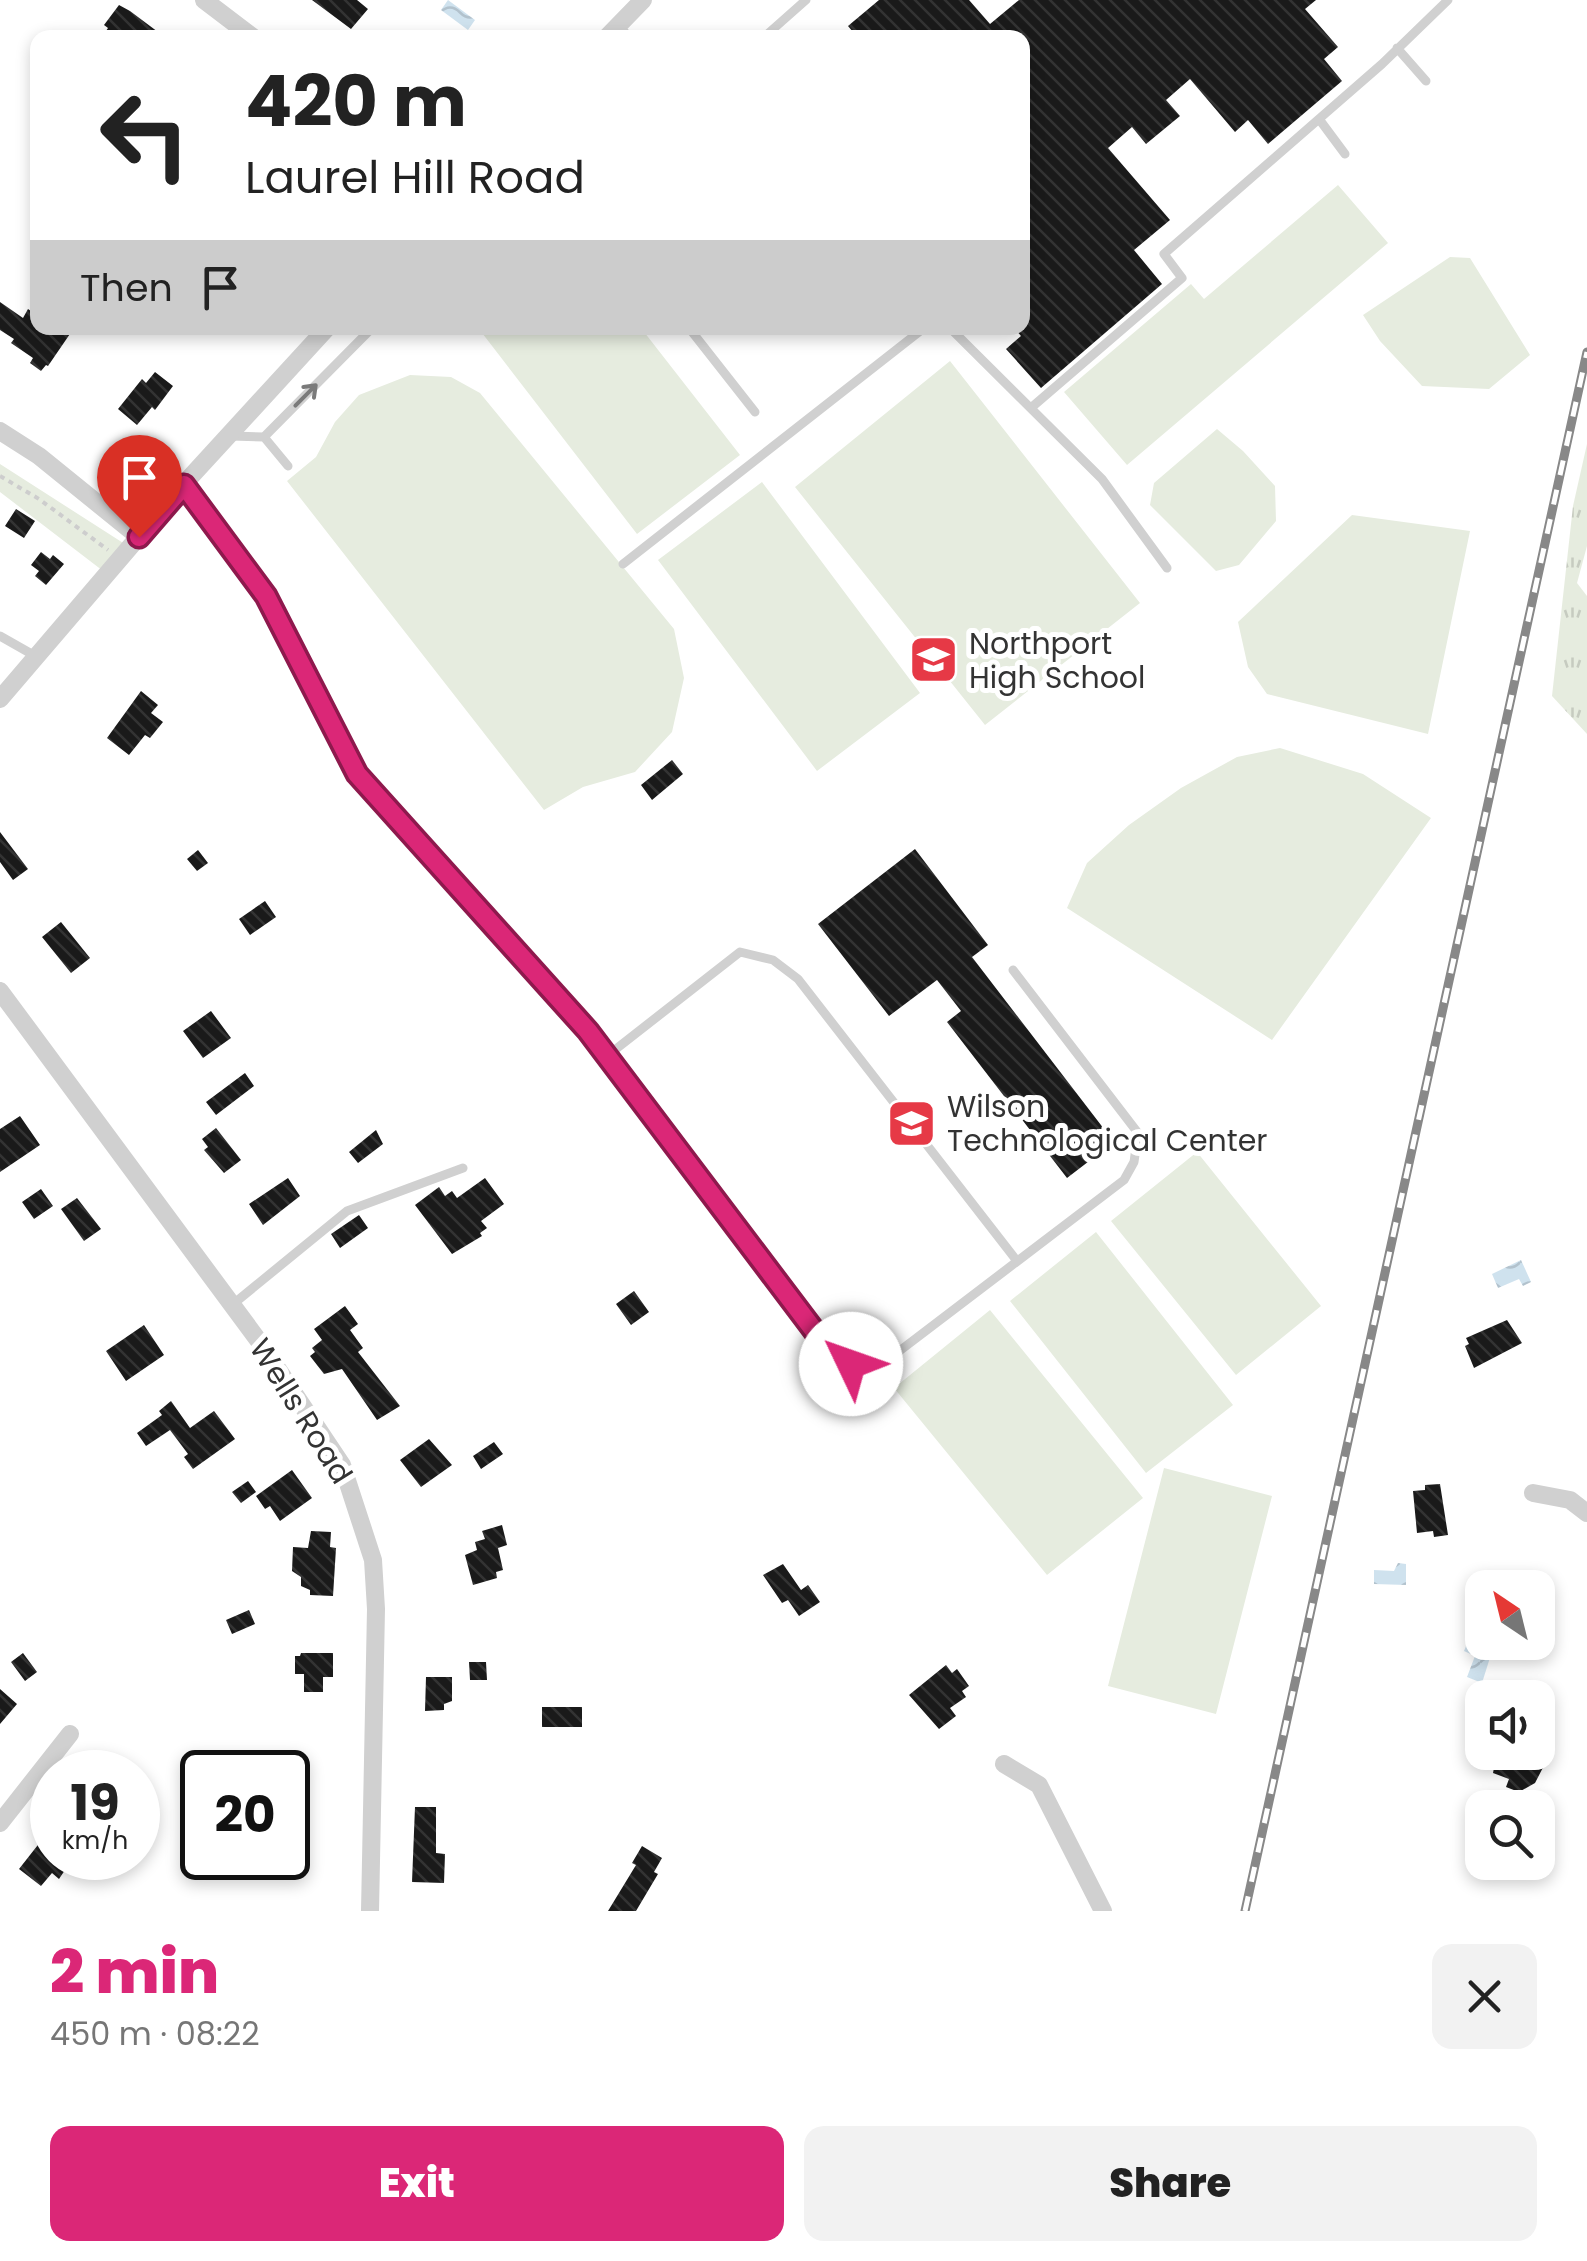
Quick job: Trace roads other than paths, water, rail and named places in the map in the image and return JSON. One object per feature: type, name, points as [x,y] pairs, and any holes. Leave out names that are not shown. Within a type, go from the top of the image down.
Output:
[{"type":"street","points":[[204,0],[243,30]]},
{"type":"street","points":[[621,30],[643,0]]},
{"type":"street","points":[[0,699],[320,335]]},
{"type":"street","points":[[0,431],[39,456],[139,537]]},
{"type":"street","name":"Wells Road","points":[[0,990],[232,1305],[313,1418],[342,1466],[373,1560],[376,1609],[370,1911]]},
{"type":"street","points":[[1532,1493],[1570,1500],[1587,1513]]},
{"type":"street","points":[[0,1824],[70,1734]]},
{"type":"street","points":[[1004,1764],[1039,1786],[1103,1911]]},
{"type":"lane","points":[[771,30],[806,0]]},
{"type":"lane","points":[[1032,406],[1182,278],[1164,254],[1448,0]]},
{"type":"lane","points":[[1397,48],[1426,81]]},
{"type":"lane","points":[[1319,119],[1344,154]]},
{"type":"lane","points":[[228,436],[264,437],[365,335]]},
{"type":"lane","points":[[695,335],[755,412]]},
{"type":"lane","points":[[623,564],[915,335]]},
{"type":"lane","points":[[957,335],[1102,479],[1167,568]]},
{"type":"lane","points":[[264,437],[288,466]]},
{"type":"lane","points":[[184,485],[266,596],[357,774],[607,1056],[825,1345],[851,1364],[881,1365],[1124,1180],[1134,1162],[1138,1133],[1012,970]]},
{"type":"lane","points":[[0,636],[36,657]]},
{"type":"lane","points":[[607,1056],[740,952],[774,960],[798,979],[1018,1261]]},
{"type":"lane","points":[[232,1305],[347,1211],[462,1168]]},
{"type":"water","points":[[448,0],[475,20],[468,30],[441,10]]},
{"type":"water","points":[[1521,1260],[1531,1282],[1523,1286],[1519,1279],[1498,1288],[1492,1274]]},
{"type":"water","points":[[1398,1563],[1406,1564],[1406,1585],[1374,1584],[1374,1570],[1394,1571]]},
{"type":"water","points":[[1473,1660],[1489,1660],[1483,1680],[1467,1677]]},
{"type":"railway","points":[[1245,1911],[1587,352]]},
{"type":"place","name":"Northport High School","points":[[934,660]]},
{"type":"place","name":"Wilson Technological Center","points":[[912,1123]]}]
